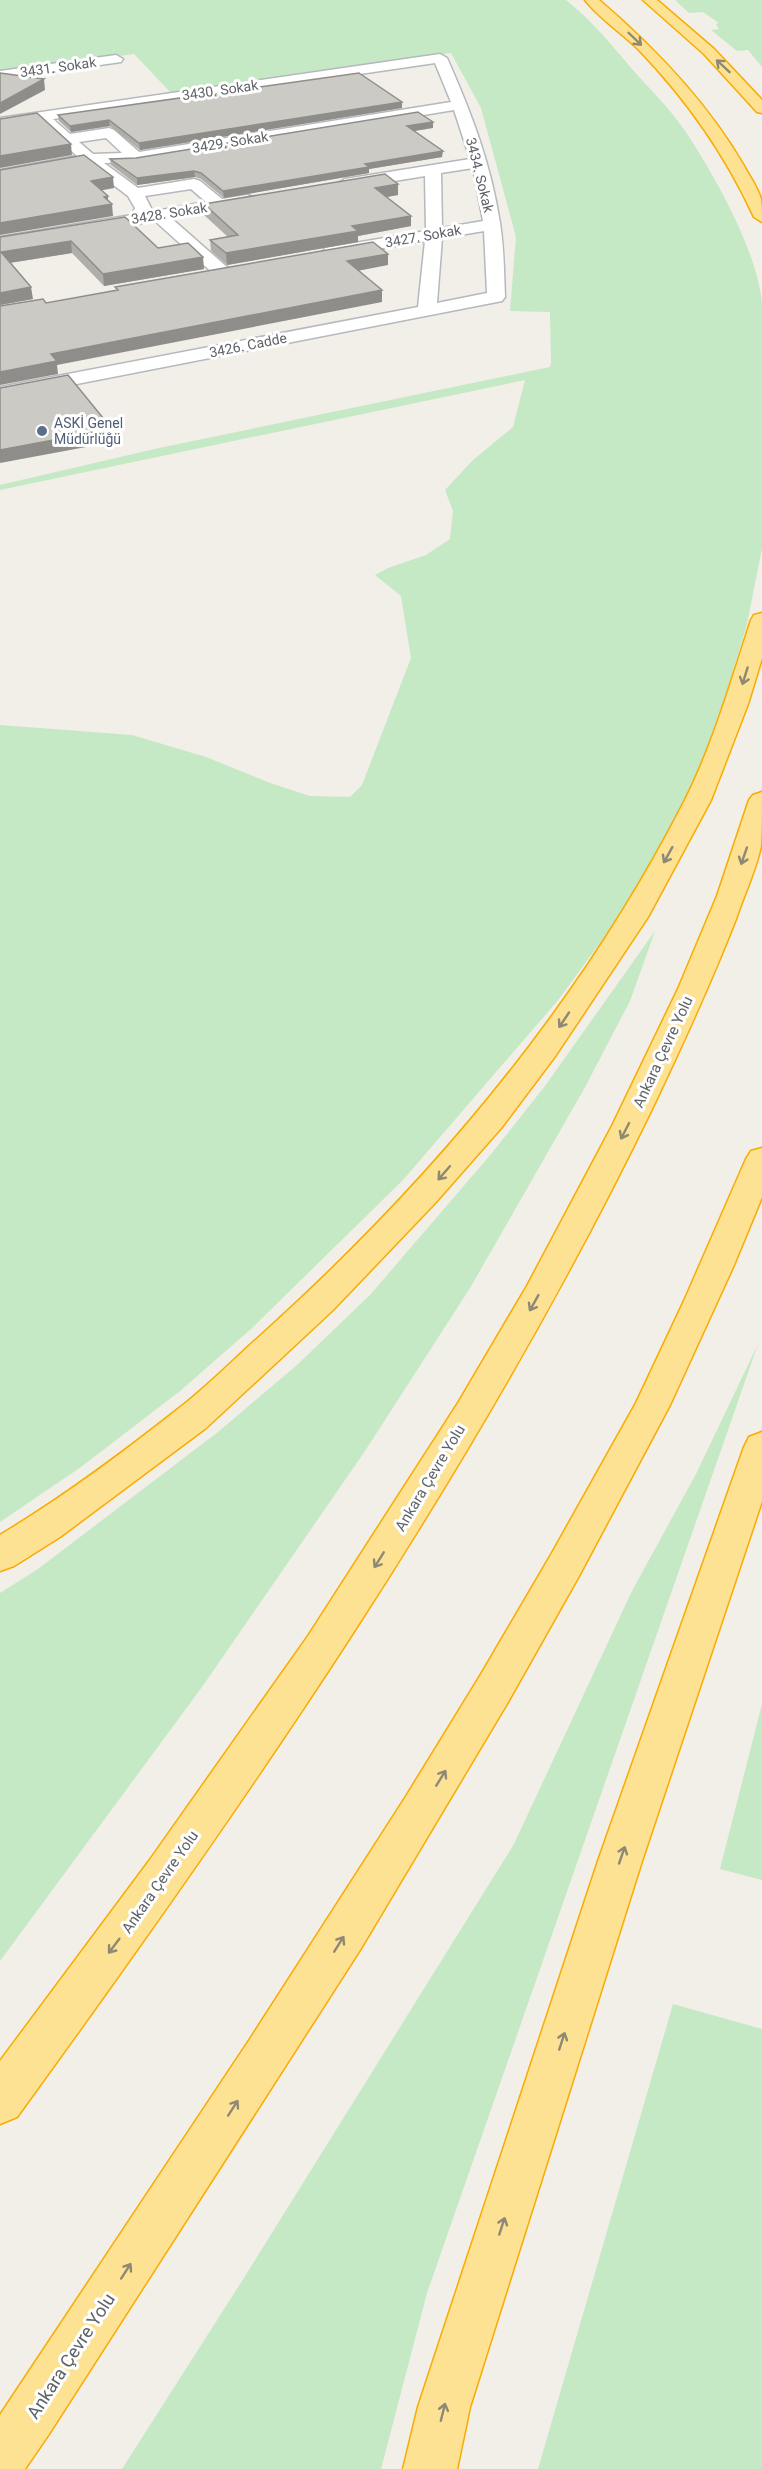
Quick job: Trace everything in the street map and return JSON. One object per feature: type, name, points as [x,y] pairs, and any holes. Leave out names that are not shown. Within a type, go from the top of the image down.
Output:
[{"type":"highway","points":[[591,0],[671,75],[719,137],[749,187],[762,217]]},
{"type":"highway","points":[[650,0],[731,73],[762,110]]},
{"type":"highway","points":[[0,1555],[46,1526],[193,1418],[321,1301],[425,1194],[490,1119],[545,1048],[634,917],[698,800],[736,704],[762,620]]},
{"type":"highway","name":"Ankara Çevre Yolu","points":[[0,2100],[149,1899],[329,1640],[493,1374],[573,1234],[652,1078],[715,939],[762,800]]},
{"type":"highway","name":"Ankara Çevre Yolu","points":[[0,2459],[31,2416],[302,2003],[480,1713],[636,1436],[708,1285],[762,1159]]},
{"type":"highway","points":[[430,2469],[444,2407],[620,1861],[762,1447]]},
{"type":"street","name":"3434. Sokak","points":[[440,58],[461,105],[480,162],[492,225],[496,297]]},
{"type":"street","name":"3430. Sokak","points":[[0,122],[440,58]]},
{"type":"street","name":"3431. Sokak","points":[[0,75],[116,59],[100,75]]},
{"type":"street","points":[[61,114],[77,98]]},
{"type":"street","name":"3429. Sokak","points":[[0,175],[89,159],[136,157],[461,105]]},
{"type":"street","points":[[41,116],[89,159],[135,193],[143,208],[139,218]]},
{"type":"street","points":[[67,139],[109,133],[136,157]]},
{"type":"street","points":[[332,186],[480,162]]},
{"type":"street","points":[[427,311],[434,234],[433,170]]},
{"type":"street","points":[[135,193],[194,184],[219,205]]},
{"type":"street","name":"3428. Sokak","points":[[0,242],[264,198]]},
{"type":"street","points":[[186,210],[203,230],[187,240]]},
{"type":"street","points":[[158,215],[228,271],[199,276]]},
{"type":"street","name":"3427. Sokak","points":[[316,255],[492,225]]},
{"type":"street","name":"3426. Cadde","points":[[0,393],[496,297]]},
{"type":"green space","points":[[0,0],[566,0],[601,33],[683,128],[720,189],[752,259],[762,303],[762,548],[747,624],[721,711],[701,763],[673,822],[624,910],[559,999],[403,1180],[251,1329],[180,1391],[81,1467],[0,1522],[0,725],[132,735],[206,757],[270,783],[310,796],[350,797],[362,785],[411,658],[401,596],[375,575],[426,555],[450,539],[453,511],[445,490],[473,460],[513,427],[525,380],[0,490],[0,485],[159,448],[550,367],[551,363],[550,312],[510,311],[516,237],[481,108],[451,53],[173,95],[134,54],[0,72]]},
{"type":"green space","points":[[675,0],[762,0],[762,67],[748,50],[737,51],[711,30],[719,29],[716,24],[719,23],[703,12],[689,13]]},
{"type":"green space","points":[[655,931],[630,1001],[584,1089],[470,1288],[365,1451],[202,1687],[0,1961],[0,1593],[38,1569],[218,1432],[297,1365],[370,1295],[492,1153],[545,1086]]},
{"type":"green space","points":[[758,1344],[427,2293],[381,2469],[122,2469],[514,1844],[632,1591],[696,1474]]},
{"type":"green space","points":[[762,1704],[762,1880],[720,1869]]},
{"type":"green space","points":[[673,2004],[762,2029],[762,2469],[538,2469]]},
{"type":"building","points":[[0,73],[44,79],[0,103]]},
{"type":"building","points":[[359,73],[402,102],[139,143],[109,120],[70,126],[58,115]]},
{"type":"building","points":[[418,112],[433,122],[407,126],[443,151],[365,164],[369,167],[223,191],[201,173],[194,171],[137,178],[110,159],[136,158]]},
{"type":"building","points":[[37,113],[71,144],[0,156],[0,119]]},
{"type":"building","points":[[84,155],[113,177],[91,181],[108,196],[104,197],[112,204],[0,223],[0,170]]},
{"type":"building","points":[[385,174],[398,184],[375,188],[411,216],[352,226],[358,231],[226,253],[210,240],[238,235],[204,204]]},
{"type":"building","points":[[125,217],[158,248],[188,243],[203,257],[103,274],[71,241],[1,252],[31,287],[0,293],[0,237]]},
{"type":"building","points":[[373,242],[388,254],[347,261],[382,290],[51,354],[57,361],[0,372],[0,306],[43,299],[46,303],[118,290],[115,287]]},
{"type":"building","points":[[68,375],[112,429],[0,450],[0,388]]},
{"type":"place","name":"ASKİ Genel Müdürlüğü","points":[[42,431]]}]
